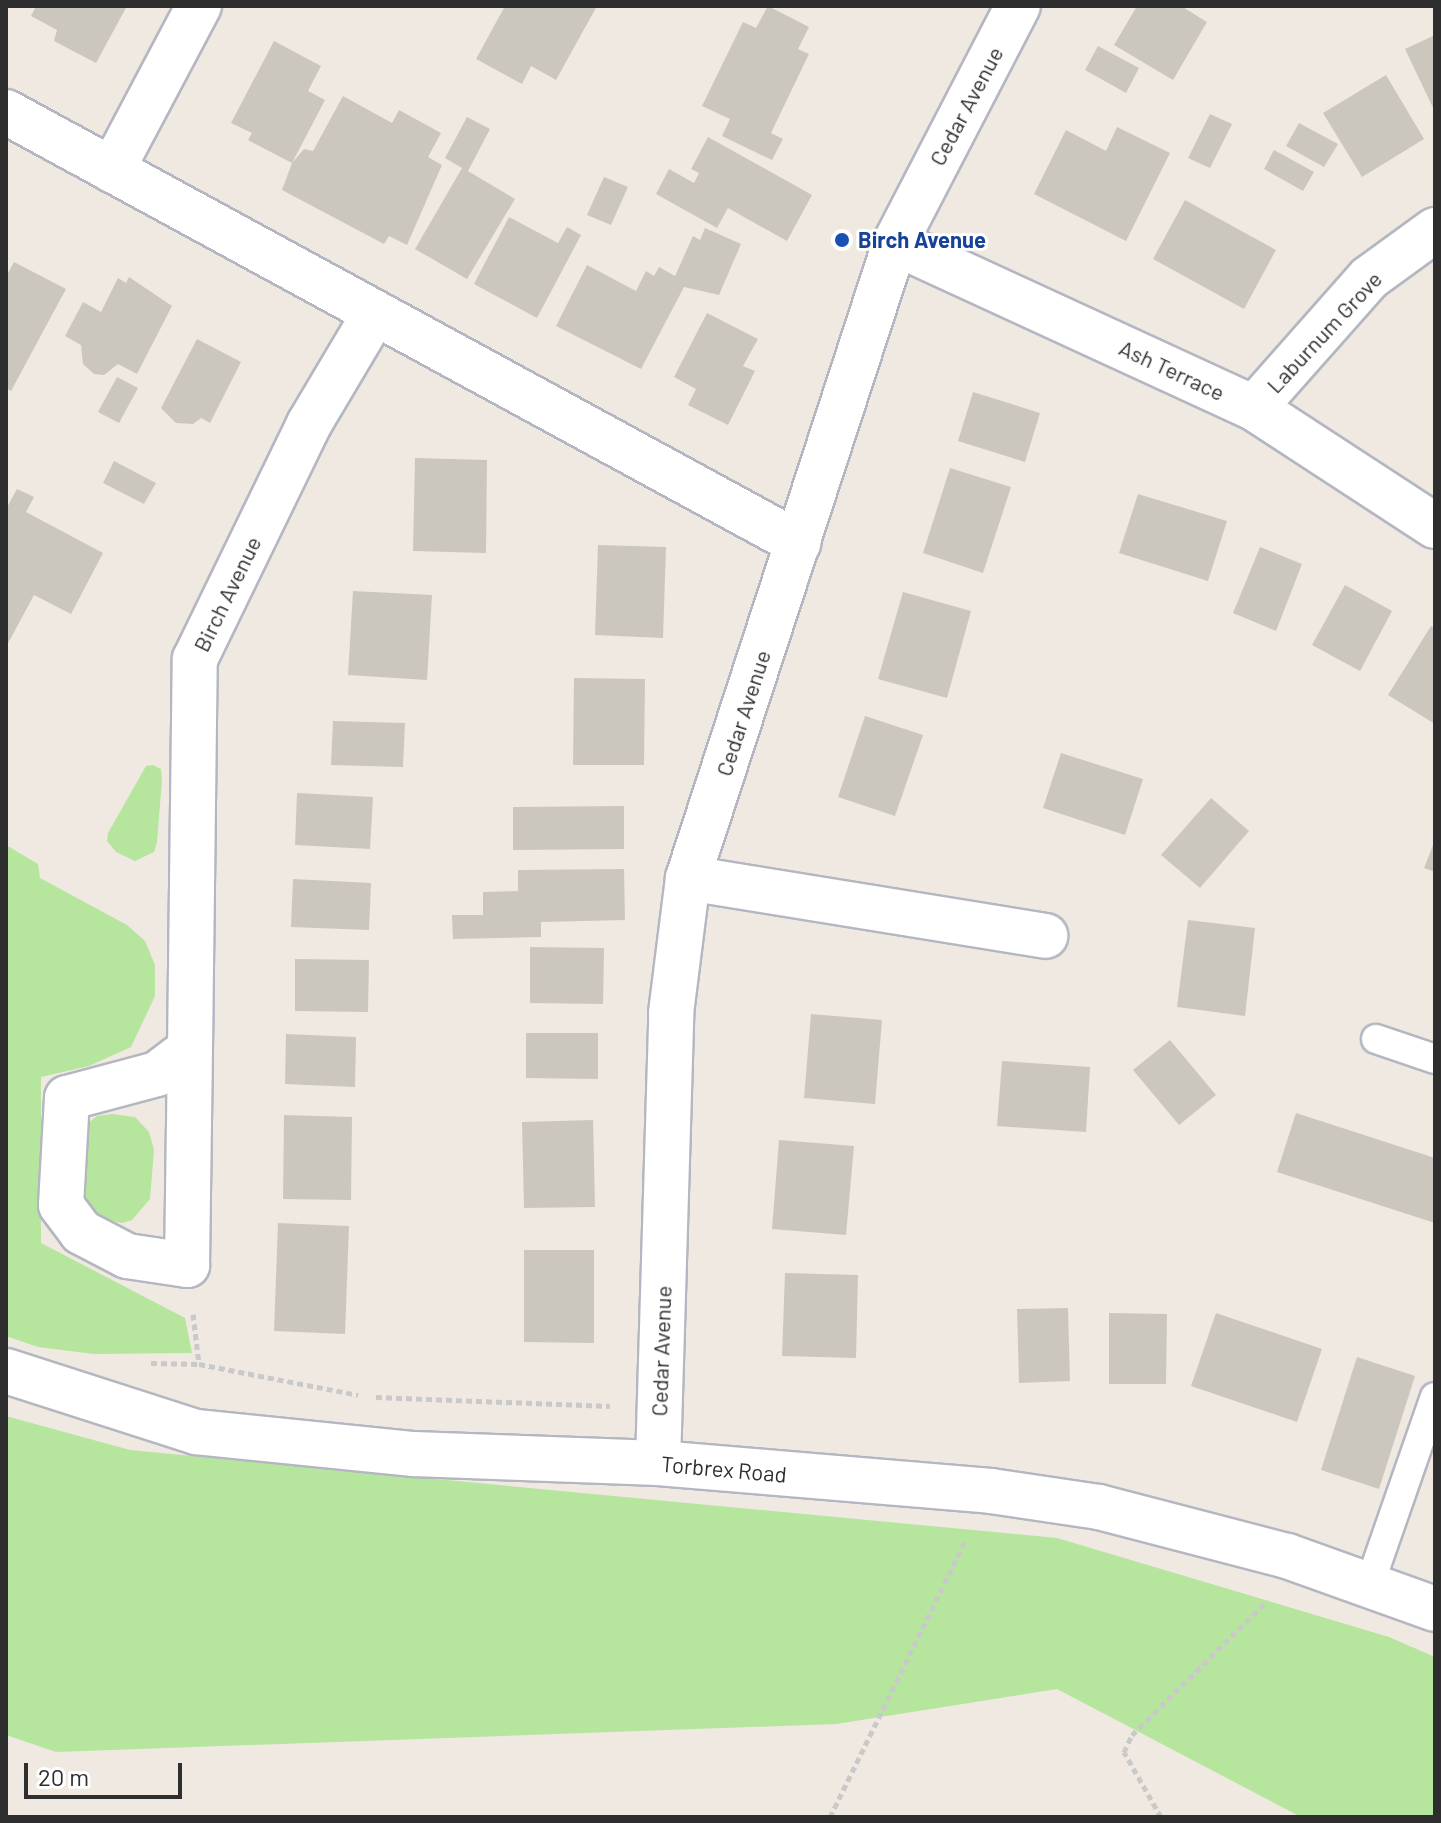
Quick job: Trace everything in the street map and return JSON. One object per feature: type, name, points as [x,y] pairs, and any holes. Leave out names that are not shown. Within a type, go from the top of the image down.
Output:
[{"type":"street","points":[[112,170],[199,6]]},
{"type":"street","name":"Cedar Avenue","points":[[658,1463],[671,1013],[688,878],[895,243],[1018,6]]},
{"type":"street","points":[[6,112],[798,543]]},
{"type":"street","name":"Laburnum Grove","points":[[1254,408],[1369,278],[1435,230]]},
{"type":"street","name":"Ash Terrace","points":[[895,243],[1254,408],[1435,526]]},
{"type":"street","name":"Birch Avenue","points":[[190,1049],[157,1074],[67,1098],[61,1205],[81,1232],[127,1256],[187,1265],[190,1049],[195,659],[309,424],[375,313]]},
{"type":"street","points":[[688,878],[1045,936]]},
{"type":"street","name":"Torbrex Road","points":[[6,1371],[196,1432],[414,1454],[658,1463],[991,1491],[1099,1507],[1305,1563],[1435,1609]]},
{"type":"lane","points":[[1376,1039],[1435,1059]]},
{"type":"lane","points":[[1369,1586],[1435,1397]]},
{"type":"path","points":[[141,1362],[199,1364],[362,1396],[659,1407]]},
{"type":"path","points":[[830,1817],[991,1491]]},
{"type":"path","points":[[1161,1817],[1124,1752],[1132,1735],[1305,1563]]},
{"type":"green space","points":[[146,766],[161,769],[162,779],[157,842],[154,852],[135,861],[116,852],[107,841],[108,833]]},
{"type":"green space","points":[[6,845],[38,864],[40,878],[127,925],[145,941],[155,965],[155,996],[131,1047],[89,1066],[41,1077],[41,1243],[185,1318],[192,1353],[94,1354],[38,1347],[6,1336]]},
{"type":"green space","points":[[97,1116],[135,1117],[149,1132],[154,1150],[150,1199],[132,1220],[122,1223],[99,1218],[82,1191],[87,1124]]},
{"type":"green space","points":[[6,1416],[130,1450],[1057,1538],[1389,1637],[1435,1657],[1435,1817],[1301,1817],[1057,1689],[836,1724],[56,1752],[6,1735]]},
{"type":"building","points":[[36,6],[127,6],[96,63],[54,41],[57,30],[31,16]]},
{"type":"building","points":[[505,6],[597,6],[556,80],[531,66],[522,84],[476,59]]},
{"type":"building","points":[[768,6],[809,27],[798,49],[809,54],[771,133],[783,139],[772,160],[722,136],[730,119],[702,106],[743,22],[756,28]]},
{"type":"building","points":[[1137,6],[1181,6],[1207,22],[1173,80],[1114,45]]},
{"type":"building","points":[[1435,35],[1435,112],[1405,49]]},
{"type":"building","points":[[274,41],[321,66],[308,91],[325,100],[292,163],[248,140],[252,133],[231,123]]},
{"type":"building","points":[[1098,46],[1139,68],[1126,93],[1085,70]]},
{"type":"building","points":[[1386,75],[1424,139],[1362,177],[1323,113]]},
{"type":"building","points":[[343,96],[392,123],[399,110],[441,133],[428,157],[442,165],[407,245],[389,236],[384,244],[282,190],[292,163],[304,149],[313,151]]},
{"type":"building","points":[[1210,114],[1232,124],[1210,168],[1188,158]]},
{"type":"building","points":[[467,117],[490,129],[468,171],[515,199],[467,279],[415,249],[462,168],[445,158]]},
{"type":"building","points":[[1299,123],[1338,144],[1324,167],[1286,146]]},
{"type":"building","points":[[1117,127],[1170,153],[1126,241],[1034,194],[1066,130],[1106,151]]},
{"type":"building","points":[[708,137],[812,195],[787,241],[728,208],[717,228],[656,194],[669,169],[694,183],[699,173],[691,169]]},
{"type":"building","points":[[1274,150],[1314,172],[1303,191],[1264,169]]},
{"type":"building","points":[[604,177],[628,187],[611,225],[587,215]]},
{"type":"building","points":[[1185,200],[1276,250],[1244,309],[1153,259]]},
{"type":"building","points":[[509,217],[558,243],[567,227],[581,235],[537,318],[474,284]]},
{"type":"building","points":[[705,228],[741,244],[719,295],[684,287],[641,369],[556,326],[587,265],[636,291],[646,271],[654,276],[659,267],[675,276],[693,236],[700,240]]},
{"type":"building","points":[[14,262],[66,289],[11,391],[6,388],[6,277]]},
{"type":"building","points":[[129,277],[172,306],[137,374],[118,364],[104,375],[94,374],[83,364],[81,345],[65,336],[83,302],[101,312],[118,278],[126,283]]},
{"type":"building","points":[[707,313],[758,339],[743,366],[755,371],[728,425],[688,405],[696,389],[674,377]]},
{"type":"building","points":[[197,339],[241,362],[210,423],[201,418],[193,424],[176,423],[161,408]]},
{"type":"building","points":[[117,377],[138,388],[119,423],[98,412]]},
{"type":"building","points":[[973,392],[1040,413],[1025,462],[958,441]]},
{"type":"building","points":[[415,458],[487,460],[486,553],[413,551]]},
{"type":"building","points":[[114,461],[156,483],[144,504],[103,483]]},
{"type":"building","points":[[950,468],[1011,487],[983,573],[923,553]]},
{"type":"building","points":[[17,489],[34,497],[26,512],[103,553],[71,614],[34,595],[6,647],[6,509]]},
{"type":"building","points":[[1138,494],[1227,521],[1208,581],[1119,553]]},
{"type":"building","points":[[598,545],[666,547],[663,638],[595,635]]},
{"type":"building","points":[[1260,547],[1302,564],[1276,631],[1233,613]]},
{"type":"building","points":[[1345,585],[1392,611],[1360,671],[1312,645]]},
{"type":"building","points":[[353,591],[432,595],[427,680],[348,675]]},
{"type":"building","points":[[903,592],[971,611],[947,698],[878,679]]},
{"type":"building","points":[[1431,626],[1435,629],[1435,724],[1388,695]]},
{"type":"building","points":[[574,678],[645,679],[644,765],[573,765]]},
{"type":"building","points":[[865,716],[923,735],[895,816],[838,797]]},
{"type":"building","points":[[333,721],[405,723],[403,767],[331,765]]},
{"type":"building","points":[[1061,753],[1143,779],[1125,835],[1043,808]]},
{"type":"building","points":[[297,793],[373,797],[370,849],[295,845]]},
{"type":"building","points":[[1211,798],[1249,831],[1200,888],[1161,855]]},
{"type":"building","points":[[624,806],[624,849],[513,850],[513,807]]},
{"type":"building","points":[[1435,840],[1435,872],[1424,868]]},
{"type":"building","points":[[624,869],[625,920],[541,922],[541,937],[453,939],[452,915],[483,915],[483,892],[518,891],[518,870]]},
{"type":"building","points":[[293,879],[371,883],[369,930],[291,927]]},
{"type":"building","points":[[1188,920],[1255,928],[1245,1016],[1177,1007]]},
{"type":"building","points":[[530,947],[604,948],[603,1004],[530,1003]]},
{"type":"building","points":[[295,959],[369,960],[368,1012],[295,1011]]},
{"type":"building","points":[[811,1014],[882,1020],[875,1104],[804,1098]]},
{"type":"building","points":[[526,1033],[598,1033],[598,1079],[526,1078]]},
{"type":"building","points":[[286,1034],[356,1037],[355,1087],[285,1084]]},
{"type":"building","points":[[1170,1040],[1216,1095],[1179,1125],[1133,1070]]},
{"type":"building","points":[[1002,1061],[1090,1067],[1086,1132],[997,1126]]},
{"type":"building","points":[[1296,1113],[1435,1158],[1435,1223],[1277,1172]]},
{"type":"building","points":[[284,1115],[352,1117],[351,1200],[283,1199]]},
{"type":"building","points":[[593,1120],[595,1207],[524,1208],[522,1122]]},
{"type":"building","points":[[779,1140],[854,1146],[846,1235],[772,1229]]},
{"type":"building","points":[[278,1223],[349,1226],[345,1334],[274,1331]]},
{"type":"building","points":[[524,1250],[594,1250],[594,1343],[524,1342]]},
{"type":"building","points":[[785,1273],[858,1275],[856,1358],[782,1356]]},
{"type":"building","points":[[1068,1308],[1070,1381],[1019,1383],[1017,1309]]},
{"type":"building","points":[[1109,1313],[1167,1314],[1166,1384],[1109,1384]]},
{"type":"building","points":[[1216,1313],[1322,1349],[1297,1422],[1191,1386]]},
{"type":"building","points":[[1357,1357],[1415,1376],[1379,1489],[1321,1470]]},
{"type":"place","name":"Birch Avenue","points":[[842,240]]}]
